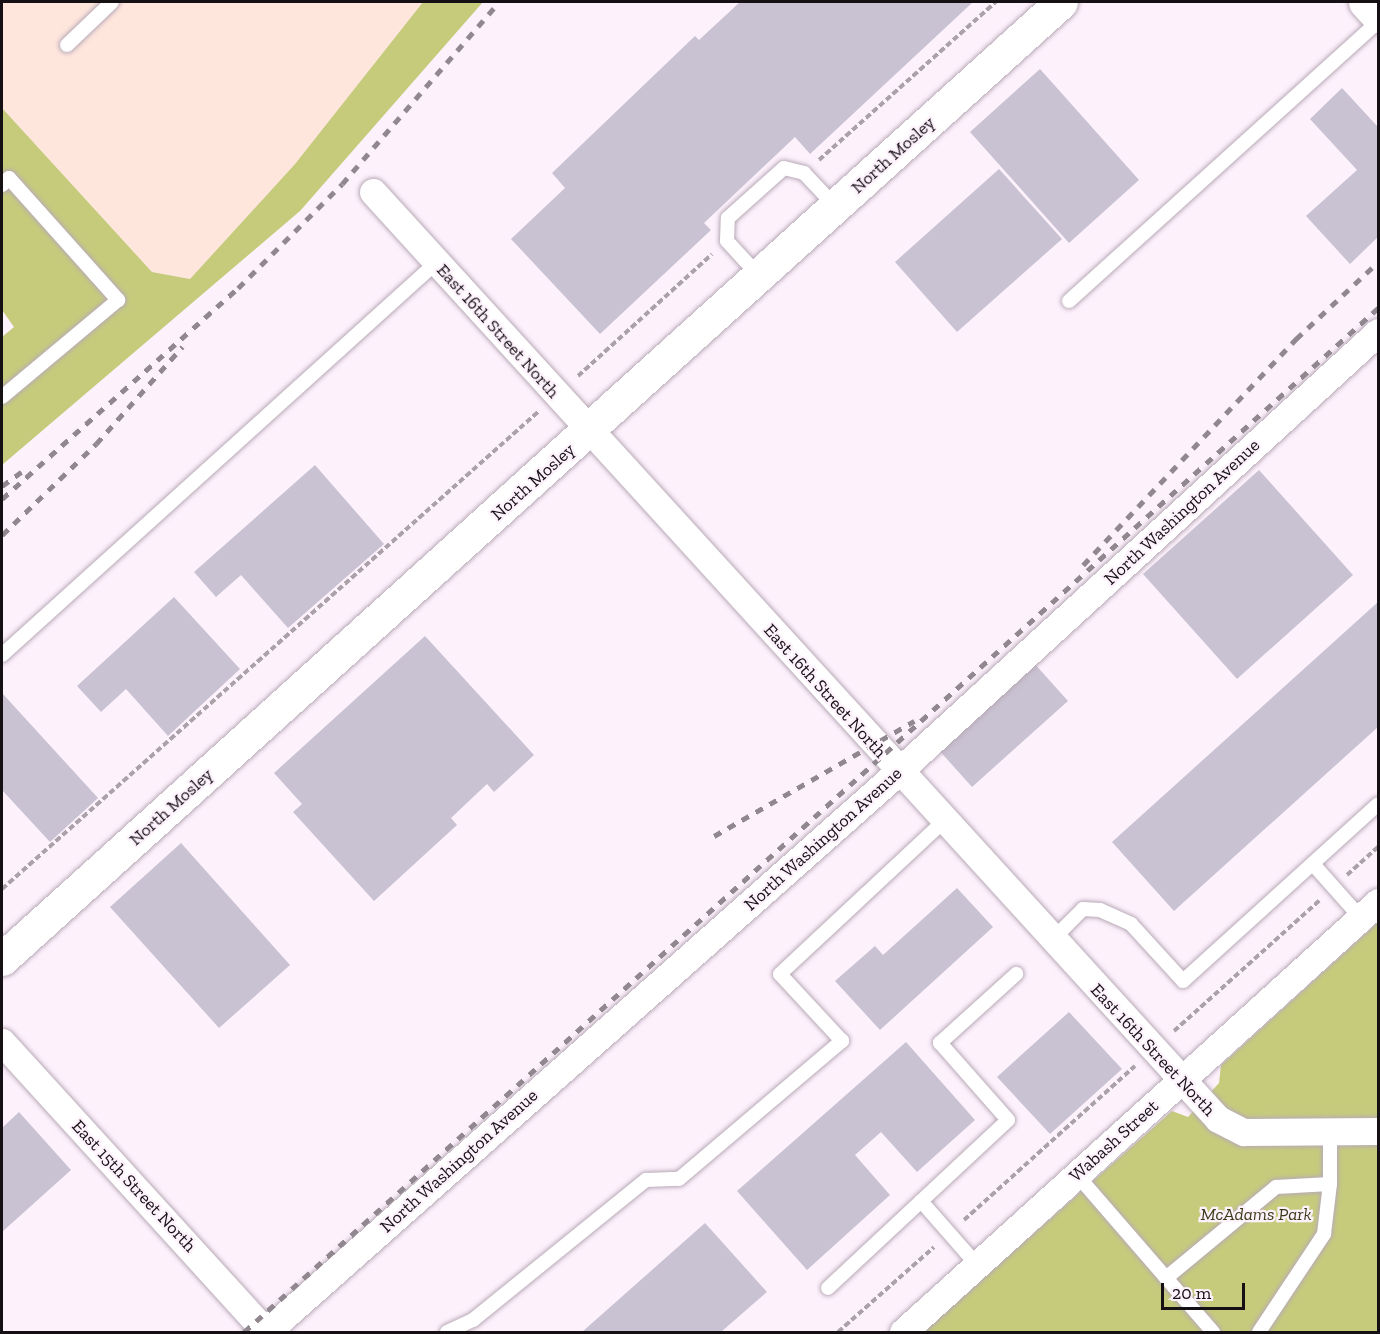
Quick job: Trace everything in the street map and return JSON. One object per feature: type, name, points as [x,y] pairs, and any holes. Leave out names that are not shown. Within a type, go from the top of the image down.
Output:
[{"type":"street","name":"North Mosley","points":[[2,959],[589,432],[1061,2]]},
{"type":"street","points":[[1365,2],[1378,16]]},
{"type":"street","name":"East 16th Street North","points":[[374,192],[898,772],[1218,1119],[1244,1132],[1378,1131]]},
{"type":"street","name":"North Washington Avenue","points":[[263,1332],[898,772],[1378,332]]},
{"type":"street","name":"Wabash Street","points":[[903,1332],[1370,910]]},
{"type":"street","name":"East 15th Street North","points":[[2,1042],[263,1332]]},
{"type":"lane","points":[[67,45],[112,2]]},
{"type":"lane","points":[[1069,301],[1378,22]]},
{"type":"lane","points":[[760,277],[727,241],[728,218],[784,168],[804,173],[836,207]]},
{"type":"lane","points":[[2,185],[9,178],[118,300],[2,397]]},
{"type":"lane","points":[[2,655],[437,262]]},
{"type":"lane","points":[[1052,940],[1083,909],[1100,910],[1131,924],[1183,981],[1378,804]]},
{"type":"lane","points":[[447,1332],[473,1320],[646,1180],[679,1179],[842,1041],[780,974],[944,821]]},
{"type":"lane","points":[[1313,864],[1334,887],[1370,910]]},
{"type":"lane","points":[[828,1288],[1008,1120],[940,1043],[1016,974]]},
{"type":"lane","points":[[1259,1332],[1324,1234],[1330,1184],[1330,1132]]},
{"type":"lane","points":[[1077,1175],[1213,1332]]},
{"type":"lane","points":[[1166,1278],[1276,1187],[1330,1184]]},
{"type":"lane","points":[[921,1201],[977,1265]]},
{"type":"path","points":[[804,173],[996,2]]},
{"type":"path","points":[[2,889],[727,241]]},
{"type":"path","points":[[838,1332],[1378,847]]},
{"type":"shaded area","points":[[2,2],[423,2],[295,164],[190,279],[152,272],[2,108]]},
{"type":"green space","points":[[423,2],[483,2],[300,211],[2,465],[2,337],[14,327],[2,310],[2,108],[152,272],[190,279],[295,164]]},
{"type":"green space","name":"McAdams Park","points":[[1378,922],[1378,1332],[922,1332],[1172,1111],[1188,1117],[1219,1083],[1221,1065]]},
{"type":"building","points":[[740,2],[973,2],[810,154],[795,137],[704,223],[711,230],[600,334],[511,239],[565,188],[552,173],[695,36],[699,40]]},
{"type":"building","points":[[1040,69],[1139,180],[1069,243],[970,132]]},
{"type":"building","points":[[1342,88],[1378,127],[1378,237],[1350,264],[1306,216],[1357,170],[1310,119]]},
{"type":"building","points":[[999,169],[1062,239],[957,332],[895,262]]},
{"type":"building","points":[[315,465],[384,544],[288,628],[241,575],[216,597],[194,572]]},
{"type":"building","points":[[1259,470],[1353,575],[1237,679],[1143,574]]},
{"type":"building","points":[[174,597],[240,669],[168,736],[126,689],[101,712],[77,686]]},
{"type":"building","points":[[1378,602],[1378,727],[1174,911],[1112,842]]},
{"type":"building","points":[[425,636],[534,755],[494,792],[487,784],[451,818],[457,825],[374,901],[293,812],[302,804],[274,773]]},
{"type":"building","points":[[1033,662],[1068,701],[972,787],[937,748]]},
{"type":"building","points":[[2,693],[98,798],[50,842],[2,790]]},
{"type":"building","points":[[181,843],[290,965],[219,1028],[110,907]]},
{"type":"building","points":[[957,888],[993,927],[880,1030],[835,981],[875,946],[883,955]]},
{"type":"building","points":[[1069,1012],[1122,1069],[1050,1134],[997,1077]]},
{"type":"building","points":[[906,1042],[975,1120],[917,1172],[881,1132],[855,1155],[890,1195],[807,1270],[737,1191]]},
{"type":"building","points":[[19,1112],[71,1170],[2,1232],[2,1128]]},
{"type":"building","points":[[705,1223],[767,1292],[721,1332],[582,1332]]},
{"type":"railway","points":[[2,499],[238,288],[342,184],[499,2]]},
{"type":"railway","points":[[1083,565],[1296,339],[1378,262]]},
{"type":"railway","points":[[244,1332],[1378,308]]},
{"type":"railway","points":[[2,535],[96,444],[182,347]]},
{"type":"railway","points":[[2,486],[21,472]]},
{"type":"railway","points":[[714,836],[914,721]]}]
